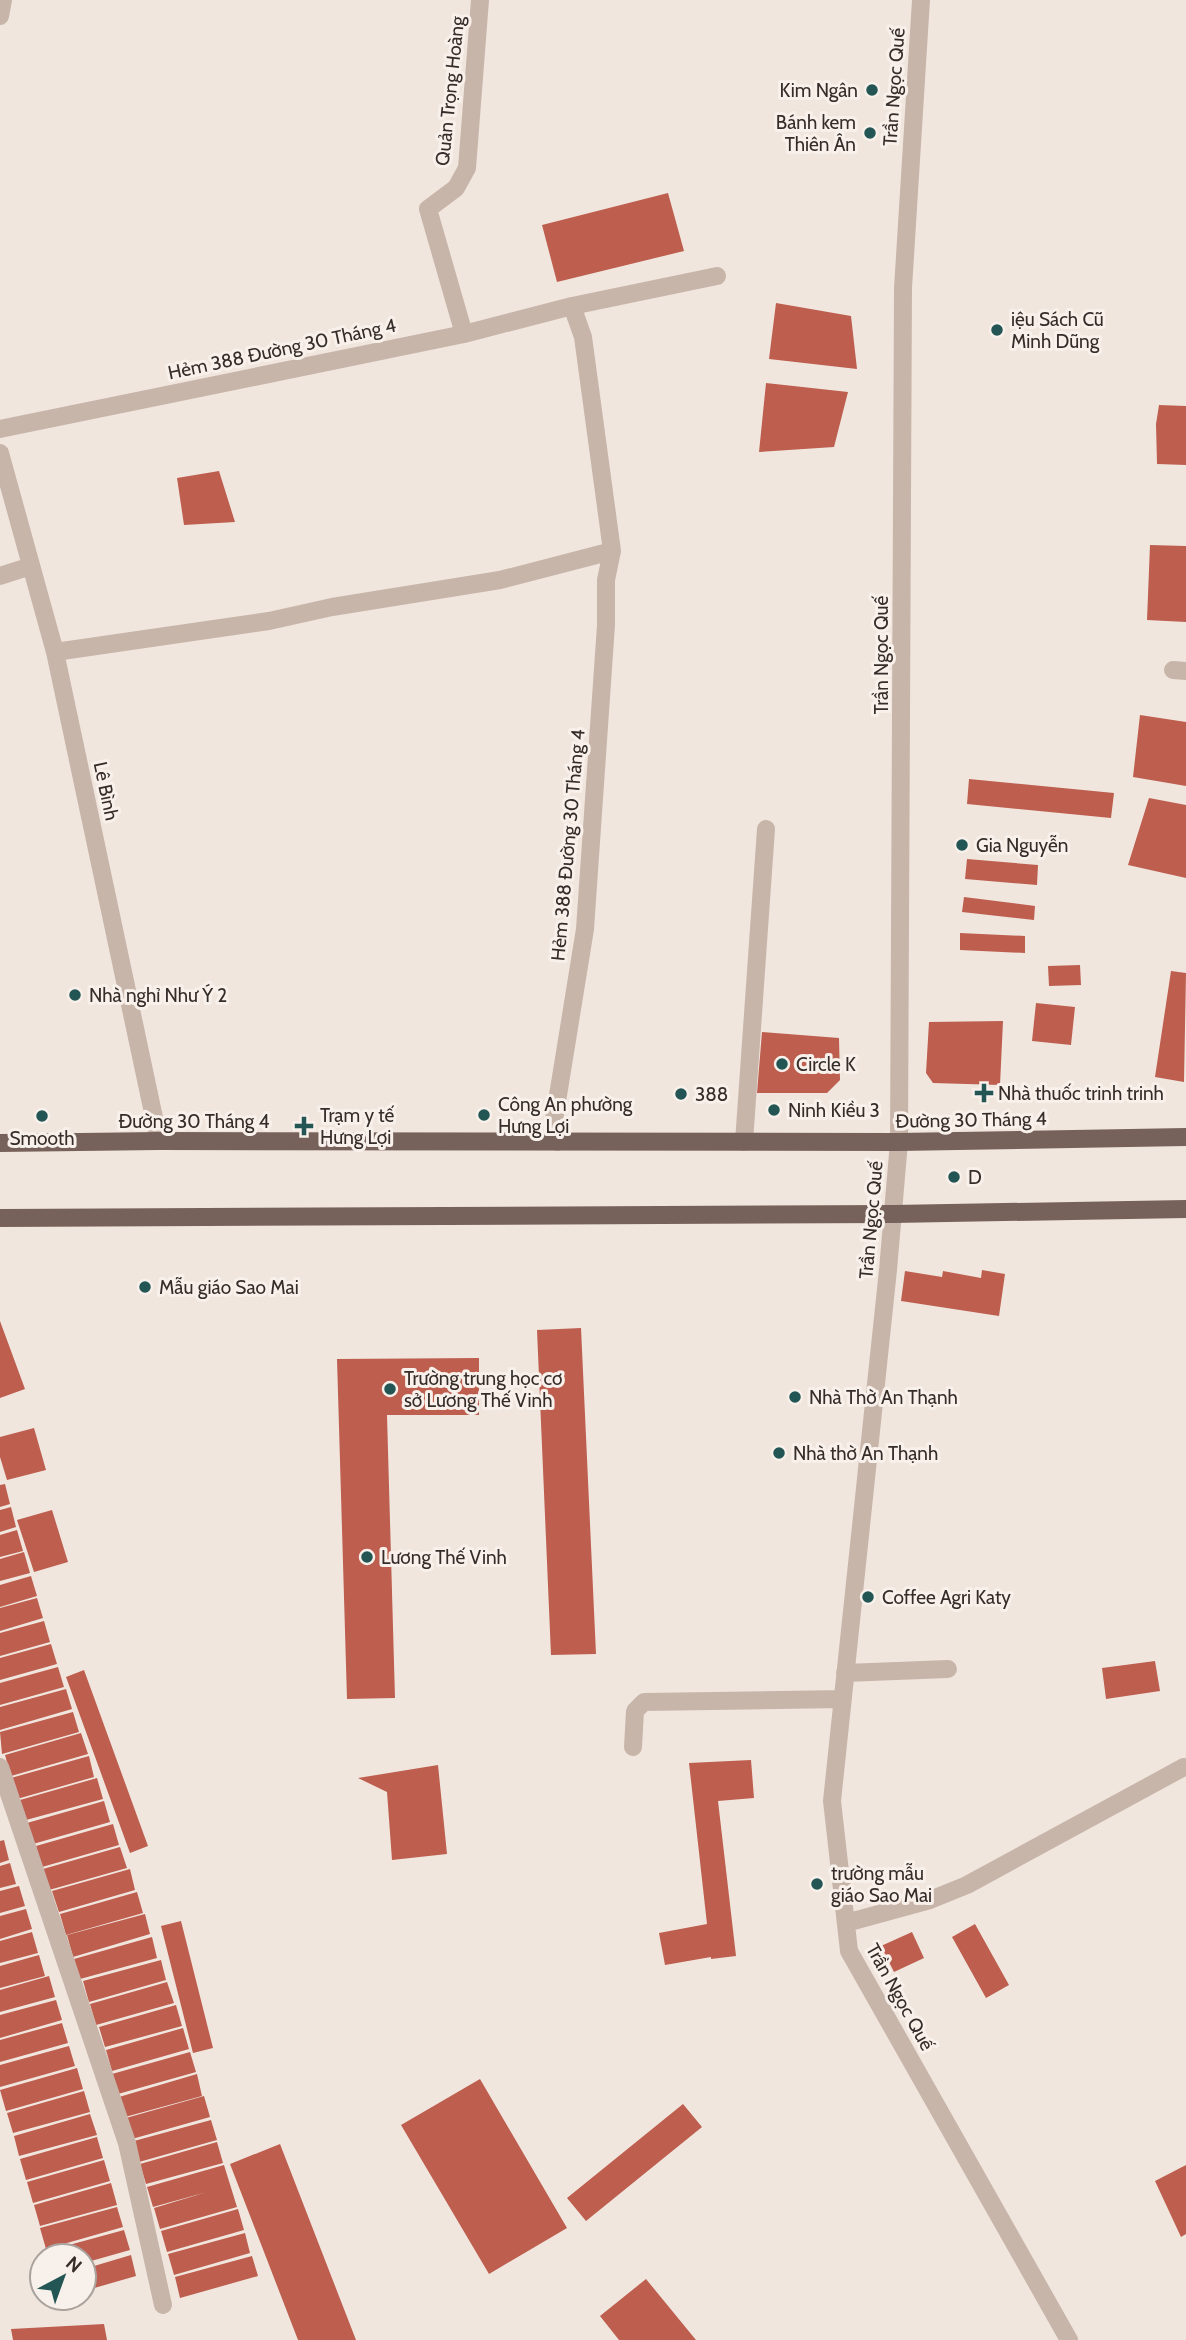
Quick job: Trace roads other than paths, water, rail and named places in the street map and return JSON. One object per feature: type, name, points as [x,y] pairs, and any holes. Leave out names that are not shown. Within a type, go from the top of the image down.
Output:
[{"type":"main road","name":"Đường 30 Tháng 4","points":[[0,1143],[899,1142],[1186,1137]]},
{"type":"main road","points":[[0,1218],[893,1214],[1186,1209]]},
{"type":"street","points":[[0,16],[3,0]]},
{"type":"street","name":"Quản Trọng Hoàng","points":[[464,334],[428,209],[456,188],[467,168],[480,0]]},
{"type":"street","name":"Trần Ngọc Quế","points":[[920,0],[903,288],[899,1142],[832,1801],[849,1951],[1069,2340]]},
{"type":"street","name":"Hẻm 388 Đường 30 Tháng 4","points":[[0,429],[464,334],[572,306],[717,276]]},
{"type":"street","name":"Hẻm 388 Đường 30 Tháng 4","points":[[558,1142],[555,1114],[585,929],[606,625],[606,580],[612,551],[583,337],[572,306]]},
{"type":"street","name":"Lê Bình","points":[[0,453],[55,652],[159,1141]]},
{"type":"street","points":[[55,652],[269,621],[332,607],[500,580],[612,551]]},
{"type":"street","points":[[0,576],[31,566]]},
{"type":"street","points":[[744,1142],[766,829]]},
{"type":"street","points":[[845,1672],[948,1669]]},
{"type":"street","points":[[633,1747],[635,1711],[644,1702],[843,1699]]},
{"type":"street","points":[[0,1767],[127,2143],[163,2305]]},
{"type":"street","points":[[846,1923],[930,1900],[967,1885],[1184,1767]]},
{"type":"place","name":"Kim Ngân","points":[[872,90]]},
{"type":"place","name":"Bánh kem Thiên Ân","points":[[870,133]]},
{"type":"place","name":"iệu Sách Cũ Minh Dũng","points":[[997,330]]},
{"type":"place","name":"Gia Nguyễn","points":[[962,845]]},
{"type":"place","name":"Nhà nghỉ Như Ý 2","points":[[75,995]]},
{"type":"place","name":"Circle K","points":[[782,1064]]},
{"type":"place","name":"Nhà thuốc trinh trinh","points":[[984,1093]]},
{"type":"place","name":"388","points":[[681,1094]]},
{"type":"place","name":"Ninh Kiều 3","points":[[774,1110]]},
{"type":"place","name":"Công An phường Hưng Lợi","points":[[484,1115]]},
{"type":"place","name":"Smooth","points":[[42,1116]]},
{"type":"place","name":"Trạm y tế Hưng Lợi","points":[[304,1126]]},
{"type":"place","name":"D","points":[[954,1177]]},
{"type":"place","name":"Mẫu giáo Sao Mai","points":[[145,1287]]},
{"type":"place","name":"Trường trung học cơ sở Lương Thế Vinh","points":[[390,1389]]},
{"type":"place","name":"Nhà Thờ An Thạnh","points":[[795,1397]]},
{"type":"place","name":"Nhà thờ An Thạnh","points":[[779,1453]]},
{"type":"place","name":"Lương Thế Vinh","points":[[367,1557]]},
{"type":"place","name":"Coffee Agri Katy","points":[[868,1597]]},
{"type":"place","name":"trường mẫu giáo Sao Mai","points":[[817,1884]]}]
